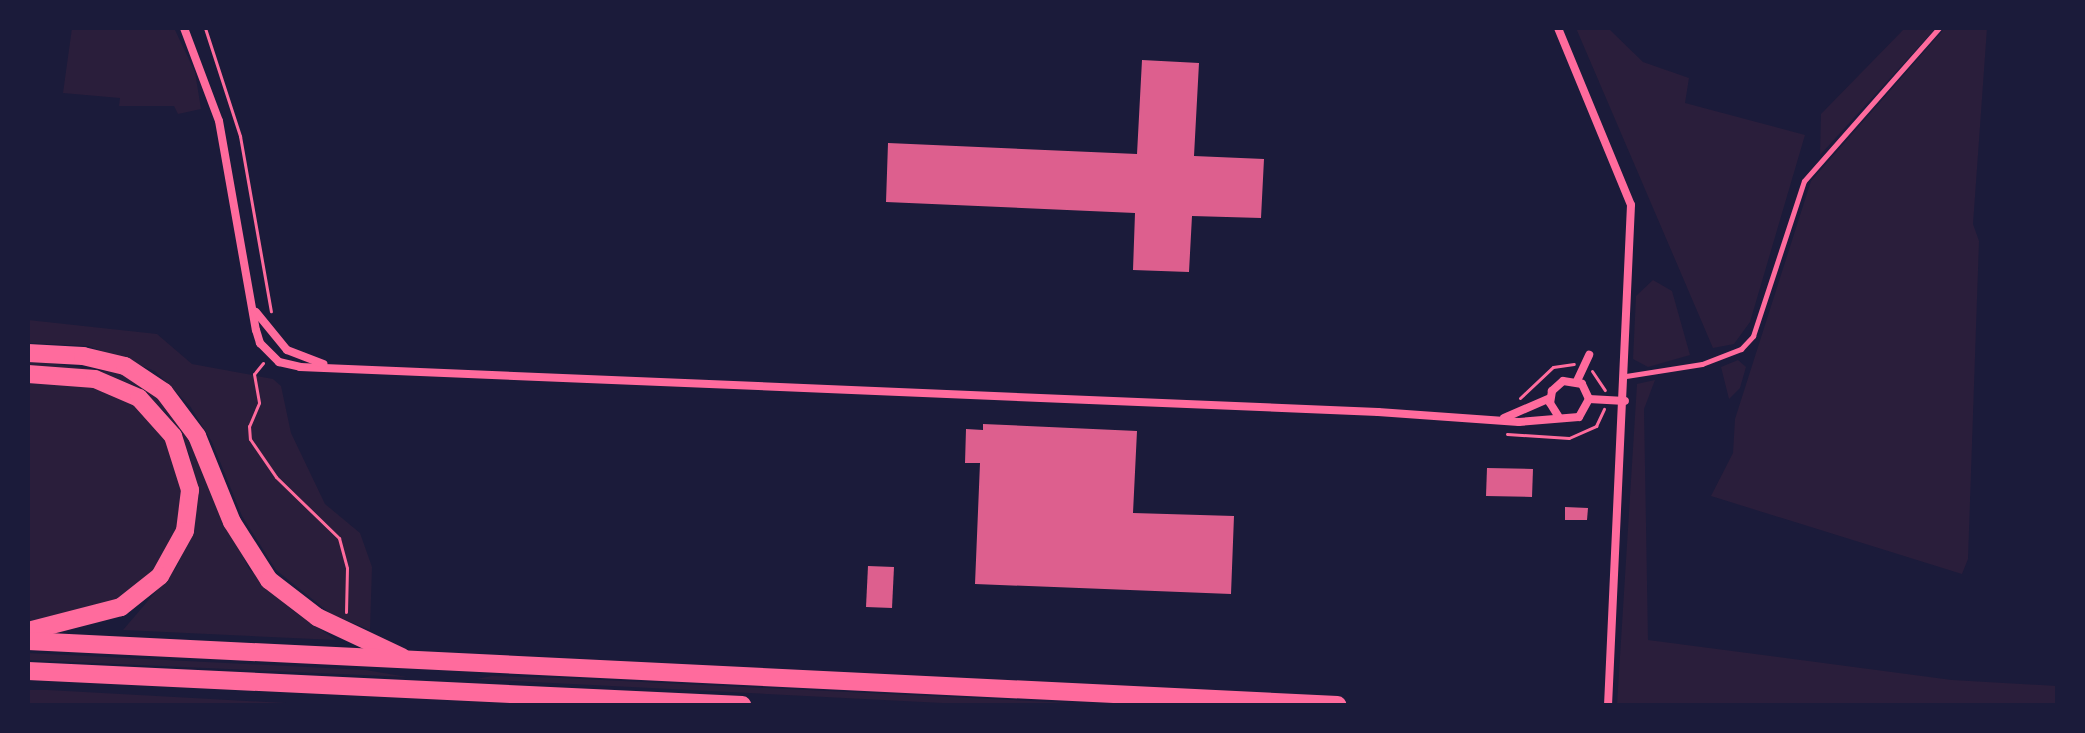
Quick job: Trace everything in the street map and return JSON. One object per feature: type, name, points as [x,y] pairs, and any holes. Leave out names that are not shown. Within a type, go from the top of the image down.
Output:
[{"type":"highway","points":[[28,353],[83,356],[125,366],[164,392],[197,436],[232,522],[269,580],[317,617],[408,661]]},
{"type":"highway","points":[[28,374],[95,379],[139,398],[173,436],[190,490],[185,531],[175,556],[149,585],[121,607],[89,619],[28,631]]},
{"type":"highway","points":[[28,641],[1337,705]]},
{"type":"highway","points":[[28,671],[742,705]]},
{"type":"street","points":[[184,28],[219,121],[260,343],[270,356],[300,367],[327,365],[1503,418],[1519,422],[1558,416],[1579,417],[1589,399]]},
{"type":"street","points":[[1558,28],[1631,205],[1625,401],[1608,705]]},
{"type":"street","points":[[256,312],[287,350],[327,365]]},
{"type":"street","points":[[1577,381],[1589,355]]},
{"type":"street","points":[[1503,418],[1550,398],[1556,385],[1577,381]]},
{"type":"street","points":[[1577,381],[1589,399]]},
{"type":"street","points":[[1550,398],[1558,416]]},
{"type":"street","points":[[1589,399],[1625,401]]},
{"type":"lane","points":[[1626,376],[1702,364],[1741,349],[1753,336],[1804,181],[1939,28]]},
{"type":"path","points":[[205,28],[229,89],[265,293],[276,321]]},
{"type":"path","points":[[262,364],[254,374],[259,403],[249,426],[250,439],[276,477],[339,538],[347,597]]},
{"type":"shaded area","points":[[72,28],[174,28],[195,72],[201,109],[178,114],[174,106],[119,106],[120,98],[63,93]]},
{"type":"shaded area","points":[[1576,28],[1608,28],[1643,62],[1689,78],[1685,103],[1805,135],[1750,322],[1734,344],[1713,348]]},
{"type":"shaded area","points":[[1905,28],[1936,28],[1820,155],[1821,114]]},
{"type":"shaded area","points":[[1945,28],[1987,28],[1973,224],[1979,241],[1968,559],[1962,574],[1711,496],[1733,453],[1735,419],[1811,181]]},
{"type":"shaded area","points":[[1653,280],[1672,291],[1690,355],[1648,367],[1633,359],[1636,296]]},
{"type":"shaded area","points":[[28,320],[157,334],[192,364],[273,379],[281,386],[291,433],[325,504],[360,533],[372,567],[370,630],[331,614],[276,570],[242,516],[212,442],[190,406],[155,371],[88,346],[28,343]]},
{"type":"shaded area","points":[[28,360],[119,373],[155,395],[188,439],[249,569],[292,610],[336,640],[123,630],[176,568],[189,540],[197,500],[190,455],[166,413],[135,386],[101,372],[28,368]]},
{"type":"shaded area","points":[[1738,360],[1746,367],[1740,388],[1729,399],[1721,367]]},
{"type":"shaded area","points":[[1655,380],[1644,409],[1648,640],[1952,680],[2057,686],[2057,705],[1617,705],[1637,384]]},
{"type":"shaded area","points":[[28,382],[96,386],[130,401],[165,435],[182,481],[178,528],[155,570],[121,598],[28,622]]},
{"type":"shaded area","points":[[28,653],[366,670],[407,677],[28,660]]},
{"type":"shaded area","points":[[492,676],[1113,705],[981,705],[476,679]]},
{"type":"shaded area","points":[[28,690],[48,690],[322,705],[28,705]]},
{"type":"building","points":[[1142,60],[1199,63],[1194,156],[1264,159],[1261,218],[1192,216],[1189,272],[1133,270],[1135,213],[886,202],[888,143],[1137,154]]},
{"type":"building","points":[[983,424],[1137,431],[1133,513],[1234,516],[1231,594],[975,584],[980,463],[965,463],[966,429],[983,430]]},
{"type":"building","points":[[1487,468],[1533,469],[1532,497],[1486,496]]},
{"type":"building","points":[[1565,507],[1588,508],[1587,520],[1565,520]]},
{"type":"building","points":[[868,566],[894,567],[892,608],[866,607]]}]
